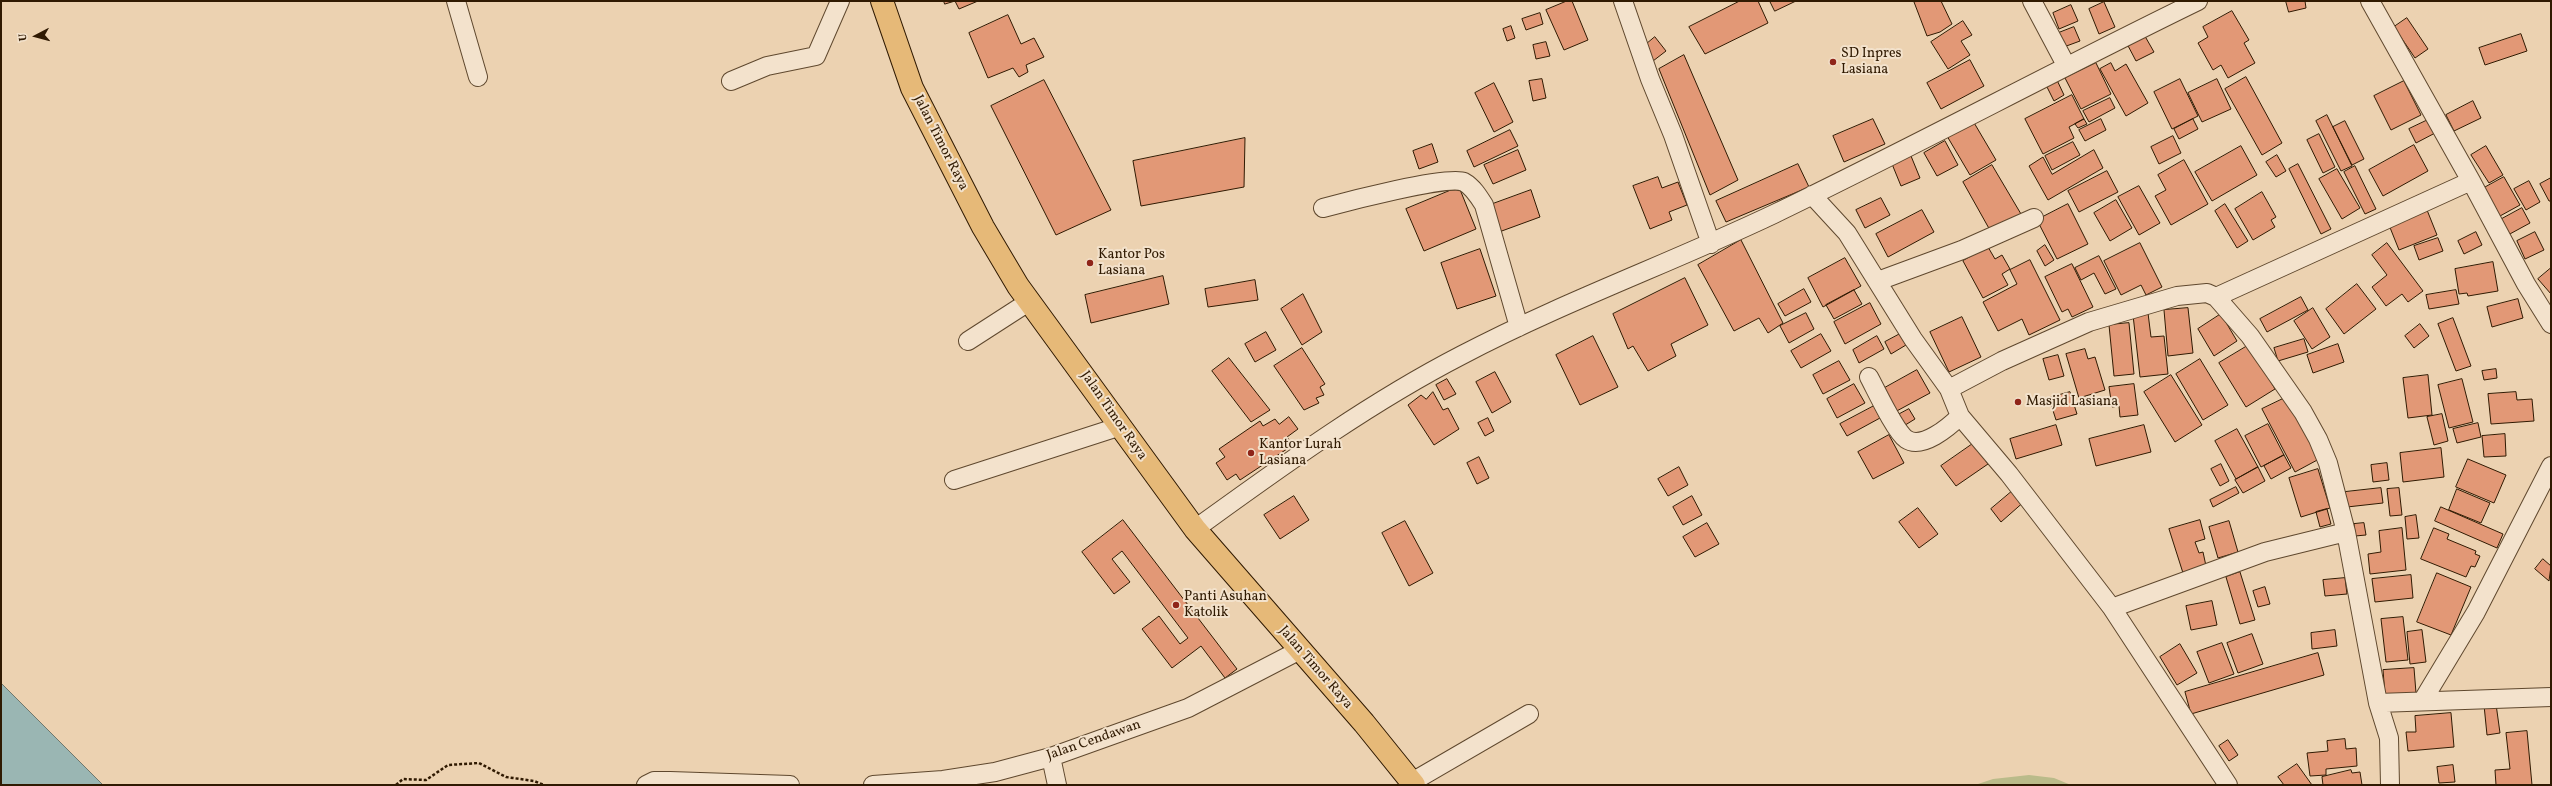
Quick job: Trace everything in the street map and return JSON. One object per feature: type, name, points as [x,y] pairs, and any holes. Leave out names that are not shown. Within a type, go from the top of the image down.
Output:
[{"type":"highway","name":"Jalan Timor Raya","points":[[882,1],[912,88],[940,147],[982,226],[1030,301],[1097,392],[1118,427],[1195,529],[1413,783]]},
{"type":"street","points":[[456,1],[478,77]]},
{"type":"street","points":[[731,81],[766,66],[816,56],[840,1]]},
{"type":"street","points":[[1623,1],[1650,79],[1673,135],[1711,244]]},
{"type":"street","points":[[2032,1],[2066,65]]},
{"type":"street","points":[[1195,529],[1348,421],[1461,355],[1519,327],[1711,244],[1812,196],[1893,156],[2066,65],[2198,1]]},
{"type":"street","points":[[2370,1],[2471,181],[2526,284],[2551,324]]},
{"type":"street","points":[[2216,297],[2471,181]]},
{"type":"street","points":[[1323,208],[1378,194],[1451,182],[1463,182],[1472,188],[1484,205],[1519,327]]},
{"type":"street","points":[[1812,196],[1847,233],[1914,339],[1949,390],[1960,416],[2009,474],[2112,608],[2228,785]]},
{"type":"street","points":[[1878,281],[1962,250],[2034,218]]},
{"type":"street","points":[[1949,390],[2002,360],[2089,322],[2178,296],[2207,293],[2216,297],[2250,336],[2303,412],[2318,439],[2336,489],[2346,532],[2378,703],[2389,738],[2390,785]]},
{"type":"street","points":[[968,341],[1030,301]]},
{"type":"street","points":[[1869,377],[1895,424],[1905,438],[1912,441],[1933,437],[1960,416]]},
{"type":"street","points":[[954,480],[1118,427]]},
{"type":"street","points":[[2423,700],[2476,612],[2551,466]]},
{"type":"street","points":[[2112,608],[2265,552],[2346,532]]},
{"type":"street","name":"Jalan Cendawan","points":[[873,785],[944,780],[995,772],[1051,757],[1188,708],[1300,650]]},
{"type":"street","points":[[2378,703],[2423,700],[2551,697]]},
{"type":"street","points":[[1413,783],[1529,714]]},
{"type":"street","points":[[1051,757],[1058,785]]},
{"type":"street","points":[[646,785],[654,781],[670,781],[790,785]]},
{"type":"path","points":[[396,785],[403,779],[426,780],[448,765],[479,763],[506,777],[534,781],[544,785]]},
{"type":"green space","points":[[2029,775],[2054,778],[2071,785],[1975,785],[1993,779]]},
{"type":"water","points":[[1,683],[103,785],[1,785]]},
{"type":"building","points":[[944,1],[955,1],[945,4]]},
{"type":"building","points":[[955,1],[978,1],[959,9]]},
{"type":"building","points":[[1567,1],[1572,1],[1588,40],[1564,50],[1546,10]]},
{"type":"building","points":[[1740,1],[1758,1],[1768,23],[1705,54],[1689,27]]},
{"type":"building","points":[[1770,1],[1796,1],[1775,11]]},
{"type":"building","points":[[1941,1],[1952,24],[1940,32],[1927,36],[1914,2]]},
{"type":"building","points":[[2286,1],[2305,1],[2306,8],[2289,12]]},
{"type":"building","points":[[2104,2],[2115,27],[2099,34],[2089,9]]},
{"type":"building","points":[[2071,5],[2078,21],[2059,29],[2053,13]]},
{"type":"building","points":[[2232,11],[2249,40],[2244,43],[2255,63],[2228,78],[2221,65],[2213,70],[2198,43],[2208,37],[2203,27]]},
{"type":"building","points":[[1540,13],[1543,24],[1526,30],[1522,19]]},
{"type":"building","points":[[1008,15],[1021,44],[1034,38],[1044,57],[1026,65],[1028,72],[1019,77],[1013,68],[988,78],[969,33]]},
{"type":"building","points":[[2407,18],[2428,49],[2415,58],[2394,27]]},
{"type":"building","points":[[1963,21],[1972,35],[1961,41],[1970,55],[1948,69],[1931,42]]},
{"type":"building","points":[[1511,26],[1515,38],[1507,41],[1503,29]]},
{"type":"building","points":[[2074,27],[2080,41],[2061,48],[2056,34]]},
{"type":"building","points":[[2142,31],[2154,52],[2136,61],[2125,40]]},
{"type":"building","points":[[2521,34],[2527,51],[2485,65],[2479,48]]},
{"type":"building","points":[[1655,37],[1666,51],[1653,61],[1643,47]]},
{"type":"building","points":[[1546,42],[1550,56],[1536,59],[1533,45]]},
{"type":"building","points":[[1684,55],[1738,180],[1710,195],[1659,69]]},
{"type":"building","points":[[1970,60],[1984,86],[1941,109],[1927,83]]},
{"type":"building","points":[[2096,63],[2111,94],[2081,109],[2065,78]]},
{"type":"building","points":[[2111,63],[2115,71],[2126,64],[2148,103],[2126,116],[2100,69]]},
{"type":"building","points":[[2246,77],[2282,143],[2262,155],[2225,89]]},
{"type":"building","points":[[2056,78],[2064,95],[2054,101],[2045,83]]},
{"type":"building","points":[[1542,79],[1546,98],[1533,101],[1529,81]]},
{"type":"building","points":[[2180,79],[2198,116],[2172,129],[2154,92]]},
{"type":"building","points":[[2217,79],[2231,109],[2202,122],[2188,93]]},
{"type":"building","points":[[1044,80],[1111,210],[1056,235],[991,106]]},
{"type":"building","points":[[2404,81],[2421,115],[2391,130],[2374,96]]},
{"type":"building","points":[[1494,83],[1513,122],[1494,132],[1475,93]]},
{"type":"building","points":[[2072,95],[2084,119],[2069,127],[2074,138],[2043,154],[2025,119]]},
{"type":"building","points":[[2110,98],[2115,108],[2089,122],[2083,111]]},
{"type":"building","points":[[2473,101],[2481,118],[2454,131],[2446,115]]},
{"type":"building","points":[[2327,115],[2352,166],[2341,171],[2316,121]]},
{"type":"building","points":[[1873,119],[1885,144],[1844,162],[1833,136]]},
{"type":"building","points":[[2084,119],[2087,124],[2078,128],[2075,124]]},
{"type":"building","points":[[2101,119],[2106,130],[2085,141],[2079,130]]},
{"type":"building","points":[[2193,119],[2198,129],[2179,139],[2174,129]]},
{"type":"building","points":[[2430,119],[2437,132],[2416,143],[2409,129]]},
{"type":"building","points":[[1973,121],[1996,160],[1970,175],[1947,136]]},
{"type":"building","points":[[2345,121],[2364,159],[2352,165],[2333,127]]},
{"type":"building","points":[[1510,130],[1518,146],[1474,167],[1467,151]]},
{"type":"building","points":[[2319,134],[2335,167],[2323,173],[2307,140]]},
{"type":"building","points":[[2173,136],[2181,153],[2159,164],[2151,147]]},
{"type":"building","points":[[1245,138],[1244,187],[1141,206],[1133,161]]},
{"type":"building","points":[[1945,141],[1958,165],[1937,176],[1924,153]]},
{"type":"building","points":[[2073,142],[2080,155],[2052,170],[2045,156]]},
{"type":"building","points":[[1432,144],[1438,162],[1419,169],[1413,151]]},
{"type":"building","points":[[2414,145],[2428,171],[2383,196],[2369,170]]},
{"type":"building","points":[[2241,146],[2257,175],[2212,201],[2195,172]]},
{"type":"building","points":[[2486,146],[2503,175],[2489,183],[2471,155]]},
{"type":"building","points":[[1518,150],[1526,170],[1493,184],[1484,165]]},
{"type":"building","points":[[2094,150],[2103,168],[2048,200],[2029,166],[2043,157],[2052,174]]},
{"type":"building","points":[[2277,155],[2286,171],[2276,177],[2266,162]]},
{"type":"building","points":[[1911,156],[1920,178],[1901,186],[1892,164]]},
{"type":"building","points":[[2184,160],[2208,204],[2171,225],[2155,196],[2166,190],[2158,175]]},
{"type":"building","points":[[1798,164],[1809,187],[1726,222],[1716,201]]},
{"type":"building","points":[[2298,164],[2331,229],[2321,234],[2289,169]]},
{"type":"building","points":[[1992,165],[2021,214],[1991,232],[1963,182]]},
{"type":"building","points":[[2355,166],[2376,209],[2365,214],[2344,172]]},
{"type":"building","points":[[2337,169],[2360,208],[2342,219],[2319,179]]},
{"type":"building","points":[[2107,171],[2118,192],[2079,212],[2068,191]]},
{"type":"building","points":[[1658,177],[1662,188],[1678,182],[1687,205],[1669,212],[1672,220],[1650,229],[1633,186]]},
{"type":"building","points":[[2504,177],[2520,205],[2500,216],[2484,188]]},
{"type":"building","points":[[2551,178],[2551,201],[2549,201],[2540,184]]},
{"type":"building","points":[[2529,181],[2540,202],[2526,210],[2514,189]]},
{"type":"building","points":[[2139,186],[2160,223],[2139,235],[2118,197]]},
{"type":"building","points":[[1459,187],[1476,229],[1424,251],[1406,209]]},
{"type":"building","points":[[1531,190],[1540,217],[1499,232],[1490,205]]},
{"type":"building","points":[[2262,192],[2276,217],[2271,220],[2275,227],[2253,240],[2235,209]]},
{"type":"building","points":[[1881,198],[1890,215],[1865,228],[1856,210]]},
{"type":"building","points":[[2116,200],[2132,228],[2110,241],[2094,213]]},
{"type":"building","points":[[2068,204],[2088,244],[2057,259],[2037,220]]},
{"type":"building","points":[[2225,204],[2248,241],[2237,248],[2215,211]]},
{"type":"building","points":[[2425,205],[2437,235],[2399,250],[2387,220]]},
{"type":"building","points":[[2522,208],[2530,223],[2508,235],[2500,220]]},
{"type":"building","points":[[1922,210],[1934,232],[1888,257],[1876,234]]},
{"type":"building","points":[[2476,232],[2482,245],[2464,254],[2458,241]]},
{"type":"building","points":[[2535,232],[2544,250],[2525,259],[2517,241]]},
{"type":"building","points":[[2438,238],[2443,251],[2419,260],[2414,246]]},
{"type":"building","points":[[1741,240],[1783,323],[1768,333],[1759,318],[1734,331],[1698,265]]},
{"type":"building","points":[[2140,243],[2162,287],[2146,295],[2141,285],[2121,295],[2104,261]]},
{"type":"building","points":[[2387,243],[2423,291],[2408,302],[2402,294],[2386,306],[2372,287],[2387,275],[2372,255]]},
{"type":"building","points":[[2045,245],[2054,260],[2045,266],[2037,251]]},
{"type":"building","points":[[1988,247],[1995,259],[2002,255],[2010,269],[2002,274],[2008,285],[1983,298],[1963,261]]},
{"type":"building","points":[[1480,249],[1496,296],[1457,309],[1441,263]]},
{"type":"building","points":[[2099,256],[2116,289],[2105,294],[2094,273],[2081,280],[2075,268]]},
{"type":"building","points":[[1845,258],[1861,286],[1823,307],[1808,278]]},
{"type":"building","points":[[2030,260],[2060,320],[2029,335],[2022,319],[1998,331],[1983,302],[2017,284],[2010,270]]},
{"type":"building","points":[[2493,262],[2498,291],[2468,296],[2467,293],[2459,294],[2455,269]]},
{"type":"building","points":[[2072,264],[2093,307],[2072,317],[2068,309],[2062,312],[2045,277]]},
{"type":"building","points":[[2551,268],[2551,294],[2538,279]]},
{"type":"building","points":[[1163,276],[1169,304],[1091,323],[1085,295]]},
{"type":"building","points":[[1685,278],[1708,325],[1671,344],[1676,356],[1648,371],[1633,346],[1628,349],[1613,314]]},
{"type":"building","points":[[1255,280],[1258,300],[1208,307],[1205,289]]},
{"type":"building","points":[[2357,284],[2376,309],[2344,334],[2326,309]]},
{"type":"building","points":[[1804,289],[1811,302],[1785,316],[1778,304]]},
{"type":"building","points":[[1854,290],[1862,304],[1834,319],[1826,305]]},
{"type":"building","points":[[2456,290],[2459,304],[2429,309],[2426,295]]},
{"type":"building","points":[[1303,294],[1322,332],[1302,345],[1281,309]]},
{"type":"building","points":[[2301,297],[2308,310],[2267,332],[2260,319]]},
{"type":"building","points":[[2518,299],[2523,318],[2492,327],[2487,307]]},
{"type":"building","points":[[1870,303],[1881,324],[1845,344],[1834,322]]},
{"type":"building","points":[[2188,308],[2193,353],[2168,356],[2164,310]]},
{"type":"building","points":[[2313,308],[2330,337],[2312,349],[2294,321]]},
{"type":"building","points":[[1806,313],[1814,329],[1789,343],[1780,326]]},
{"type":"building","points":[[2148,313],[2151,337],[2164,336],[2168,374],[2140,377],[2133,315]]},
{"type":"building","points":[[2221,314],[2237,341],[2214,356],[2198,329]]},
{"type":"building","points":[[1962,317],[1981,357],[1949,372],[1930,332]]},
{"type":"building","points":[[2453,318],[2471,366],[2456,371],[2438,324]]},
{"type":"building","points":[[2129,323],[2134,374],[2114,376],[2109,325]]},
{"type":"building","points":[[2420,324],[2429,336],[2414,348],[2405,336]]},
{"type":"building","points":[[1266,332],[1276,350],[1255,362],[1245,344]]},
{"type":"building","points":[[1821,334],[1831,351],[1801,368],[1791,351]]},
{"type":"building","points":[[1900,334],[1906,345],[1891,354],[1885,342]]},
{"type":"building","points":[[1593,336],[1618,387],[1580,405],[1556,355]]},
{"type":"building","points":[[1877,336],[1884,349],[1859,363],[1853,350]]},
{"type":"building","points":[[2304,339],[2308,352],[2278,361],[2274,348]]},
{"type":"building","points":[[2338,344],[2344,362],[2313,373],[2307,355]]},
{"type":"building","points":[[2249,345],[2275,389],[2246,407],[2219,363]]},
{"type":"building","points":[[1302,348],[1325,384],[1320,387],[1324,395],[1316,398],[1319,403],[1304,410],[1274,366]]},
{"type":"building","points":[[2085,349],[2088,359],[2095,357],[2105,390],[2079,398],[2066,354]]},
{"type":"building","points":[[2058,355],[2064,376],[2049,380],[2043,359]]},
{"type":"building","points":[[1229,358],[1270,410],[1251,422],[1212,371]]},
{"type":"building","points":[[2200,359],[2228,405],[2203,420],[2176,374]]},
{"type":"building","points":[[1839,361],[1850,380],[1823,394],[1813,375]]},
{"type":"building","points":[[2496,369],[2497,378],[2484,380],[2482,371]]},
{"type":"building","points":[[1917,370],[1930,393],[1893,413],[1881,390]]},
{"type":"building","points":[[1495,372],[1511,402],[1492,413],[1476,382]]},
{"type":"building","points":[[2171,375],[2202,425],[2175,442],[2144,392]]},
{"type":"building","points":[[2428,375],[2432,415],[2408,418],[2403,378]]},
{"type":"building","points":[[1447,379],[1456,394],[1444,400],[1436,385]]},
{"type":"building","points":[[2462,379],[2473,422],[2449,428],[2438,385]]},
{"type":"building","points":[[1854,384],[1865,403],[1837,418],[1827,399]]},
{"type":"building","points":[[2134,384],[2138,415],[2120,417],[2119,406],[2112,407],[2109,387]]},
{"type":"building","points":[[1433,392],[1443,410],[1448,408],[1459,429],[1434,445],[1408,405],[1421,395],[1426,399]]},
{"type":"building","points":[[2070,392],[2077,414],[2056,420],[2049,398]]},
{"type":"building","points":[[2516,392],[2517,400],[2532,399],[2534,421],[2491,424],[2488,394]]},
{"type":"building","points":[[2289,396],[2321,458],[2295,472],[2262,409]]},
{"type":"building","points":[[1874,406],[1880,418],[1847,436],[1840,424]]},
{"type":"building","points":[[1909,409],[1915,419],[1902,427],[1896,416]]},
{"type":"building","points":[[2442,414],[2448,441],[2434,445],[2427,417]]},
{"type":"building","name":"Kantor Lurah Lasiana","points":[[1289,417],[1298,429],[1287,437],[1293,445],[1240,480],[1236,474],[1227,480],[1216,463],[1225,457],[1219,449],[1260,421],[1263,426],[1275,419],[1279,424]]},
{"type":"building","points":[[1488,418],[1494,431],[1485,436],[1478,423]]},
{"type":"building","points":[[2478,423],[2481,437],[2457,443],[2453,429]]},
{"type":"building","points":[[2268,424],[2284,455],[2261,467],[2245,436]]},
{"type":"building","points":[[2056,425],[2062,445],[2016,459],[2010,439]]},
{"type":"building","points":[[2144,425],[2151,452],[2096,466],[2089,439]]},
{"type":"building","points":[[2237,429],[2258,467],[2236,479],[2215,441]]},
{"type":"building","points":[[2505,434],[2506,456],[2484,457],[2482,436]]},
{"type":"building","points":[[1889,435],[1904,463],[1873,479],[1858,452]]},
{"type":"building","points":[[1974,443],[1988,464],[1956,486],[1941,466]]},
{"type":"building","points":[[2441,448],[2444,477],[2403,482],[2400,453]]},
{"type":"building","points":[[2284,455],[2291,468],[2271,479],[2264,466]]},
{"type":"building","points":[[1479,457],[1489,478],[1477,484],[1467,463]]},
{"type":"building","points":[[2468,459],[2506,475],[2494,503],[2456,487]]},
{"type":"building","points":[[2387,463],[2389,480],[2373,482],[2371,465]]},
{"type":"building","points":[[2221,464],[2229,481],[2220,486],[2211,469]]},
{"type":"building","points":[[1679,467],[1688,485],[1668,496],[1658,479]]},
{"type":"building","points":[[2258,467],[2265,481],[2243,493],[2235,480]]},
{"type":"building","points":[[2318,469],[2330,508],[2301,517],[2289,478]]},
{"type":"building","points":[[2236,487],[2239,493],[2213,507],[2210,500]]},
{"type":"building","points":[[2016,488],[2026,500],[2001,522],[1991,509]]},
{"type":"building","points":[[2381,488],[2383,503],[2347,507],[2345,492]]},
{"type":"building","points":[[2399,488],[2402,515],[2390,516],[2387,489]]},
{"type":"building","points":[[2457,489],[2490,503],[2481,523],[2449,510]]},
{"type":"building","points":[[1294,496],[1309,520],[1280,539],[1264,515]]},
{"type":"building","points":[[1692,496],[1702,515],[1683,525],[1673,507]]},
{"type":"building","points":[[2441,507],[2503,534],[2497,548],[2435,521]]},
{"type":"building","points":[[1918,508],[1938,534],[1919,548],[1899,522]]},
{"type":"building","points":[[2327,509],[2331,524],[2320,527],[2316,512]]},
{"type":"building","points":[[2416,515],[2419,538],[2407,539],[2405,517]]},
{"type":"building","name":"Panti Asuhan Katolik","points":[[1123,520],[1237,669],[1225,678],[1201,646],[1172,668],[1142,629],[1159,616],[1180,644],[1188,638],[1122,551],[1112,559],[1130,582],[1114,594],[1082,552]]},
{"type":"building","points":[[2200,520],[2205,539],[2195,542],[2199,553],[2203,552],[2206,566],[2183,573],[2169,529]]},
{"type":"building","points":[[1405,521],[1433,573],[1409,586],[1382,533]]},
{"type":"building","points":[[2229,521],[2238,552],[2218,558],[2209,527]]},
{"type":"building","points":[[1707,523],[1719,544],[1695,557],[1683,537]]},
{"type":"building","points":[[2364,523],[2366,535],[2355,536],[2354,524]]},
{"type":"building","points":[[2402,528],[2406,570],[2370,574],[2368,554],[2381,552],[2379,531]]},
{"type":"building","points":[[2434,528],[2449,534],[2447,539],[2476,551],[2475,554],[2480,556],[2475,567],[2471,566],[2466,577],[2421,559]]},
{"type":"building","points":[[2543,559],[2551,566],[2549,581],[2535,569]]},
{"type":"building","points":[[2240,572],[2255,620],[2240,624],[2226,577]]},
{"type":"building","points":[[2437,573],[2471,587],[2451,635],[2417,622]]},
{"type":"building","points":[[2411,575],[2413,598],[2375,602],[2372,579]]},
{"type":"building","points":[[2345,578],[2347,594],[2325,596],[2323,580]]},
{"type":"building","points":[[2265,587],[2270,604],[2258,607],[2253,591]]},
{"type":"building","points":[[2212,601],[2217,625],[2191,630],[2186,606]]},
{"type":"building","points":[[2403,617],[2408,660],[2386,662],[2381,619]]},
{"type":"building","points":[[2335,630],[2337,646],[2312,649],[2311,633]]},
{"type":"building","points":[[2422,630],[2426,662],[2410,664],[2407,632]]},
{"type":"building","points":[[2252,634],[2263,664],[2238,673],[2227,643]]},
{"type":"building","points":[[2222,643],[2234,674],[2209,683],[2197,652]]},
{"type":"building","points":[[2180,644],[2197,673],[2177,685],[2160,657]]},
{"type":"building","points":[[2318,653],[2324,675],[2191,714],[2185,692]]},
{"type":"building","points":[[2414,668],[2416,693],[2385,695],[2383,670]]},
{"type":"building","points":[[2496,704],[2500,733],[2487,735],[2484,705]]},
{"type":"building","points":[[2451,713],[2454,747],[2408,751],[2406,732],[2416,732],[2415,716]]},
{"type":"building","points":[[2527,731],[2532,785],[2496,785],[2495,770],[2510,769],[2506,733]]},
{"type":"building","points":[[2345,739],[2346,749],[2356,748],[2357,766],[2326,769],[2326,775],[2310,776],[2307,753],[2328,751],[2327,741]]},
{"type":"building","points":[[2228,740],[2238,755],[2229,761],[2219,746]]},
{"type":"building","points":[[2297,764],[2312,785],[2284,785],[2278,777]]},
{"type":"building","points":[[2453,765],[2455,782],[2439,783],[2437,767]]},
{"type":"building","points":[[2351,770],[2352,773],[2360,772],[2362,785],[2323,785],[2322,777]]},
{"type":"place","name":"SD Inpres Lasiana","points":[[1833,62]]},
{"type":"place","name":"Kantor Pos Lasiana","points":[[1090,263]]},
{"type":"place","name":"Masjid Lasiana","points":[[2018,402]]},
{"type":"place","name":"Kantor Lurah Lasiana","points":[[1251,453]]},
{"type":"place","name":"Panti Asuhan Katolik","points":[[1176,605]]}]
